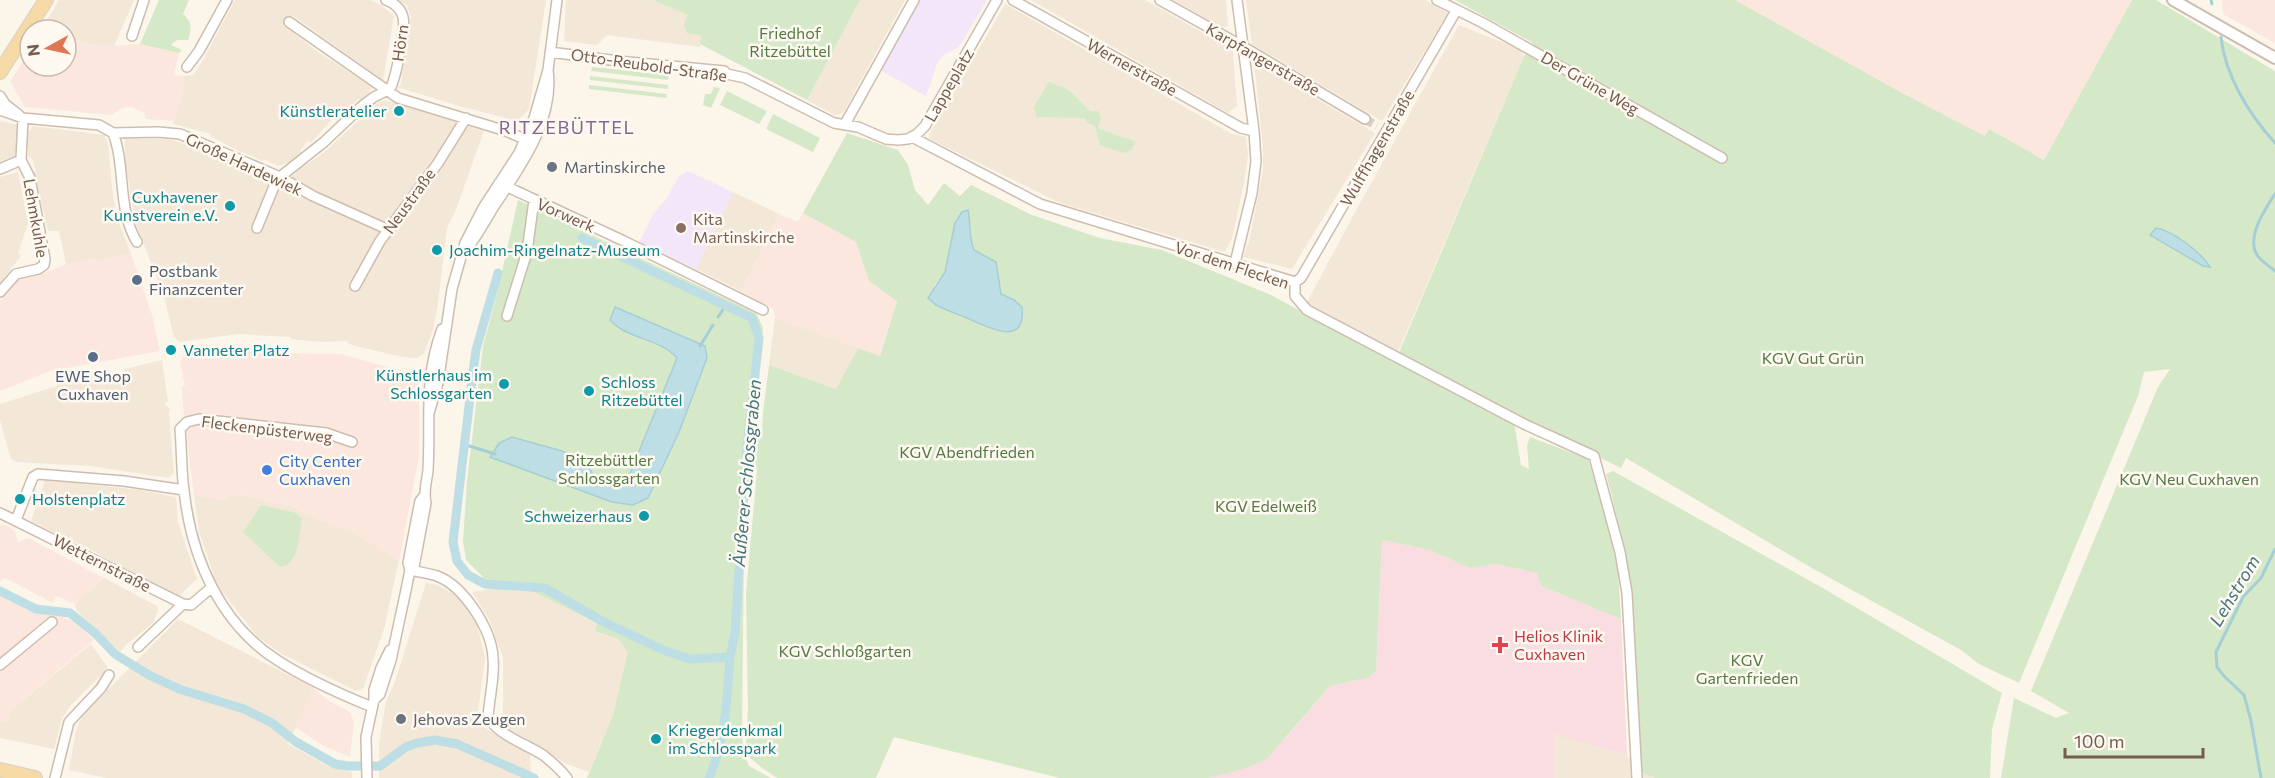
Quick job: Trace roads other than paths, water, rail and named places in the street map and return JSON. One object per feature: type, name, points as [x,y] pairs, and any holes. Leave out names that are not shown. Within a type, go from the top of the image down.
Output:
[{"type":"main road","points":[[0,56],[36,0]]},
{"type":"main road","points":[[0,72],[46,0]]},
{"type":"main road","points":[[0,771],[35,778]]},
{"type":"street","points":[[132,36],[144,0]]},
{"type":"street","points":[[187,67],[199,51],[227,0]]},
{"type":"street","name":"Hörn","points":[[386,0],[398,8],[403,17],[397,67],[392,85],[386,91]]},
{"type":"street","points":[[367,775],[367,728],[373,703],[380,694],[410,570],[408,563],[413,533],[420,501],[424,496],[428,472],[429,413],[438,383],[448,313],[463,254],[529,141],[548,98],[548,70],[557,0]]},
{"type":"street","points":[[845,124],[914,0]]},
{"type":"street","name":"Lappeplatz","points":[[845,124],[889,139],[902,140],[912,137],[925,126],[997,0]]},
{"type":"street","name":"Wernerstraße","points":[[1013,0],[1231,122],[1254,131]]},
{"type":"street","name":"Karpfangerstraße","points":[[1160,0],[1365,119]]},
{"type":"street","points":[[1235,264],[1255,178],[1254,131],[1237,0]]},
{"type":"street","name":"Der Grüne Weg","points":[[1437,0],[1483,23],[1722,158]]},
{"type":"street","points":[[2173,0],[2275,58]]},
{"type":"street","name":"Wulffhagenstraße","points":[[1295,282],[1301,278],[1456,11]]},
{"type":"street","points":[[289,22],[398,98],[506,131],[529,141]]},
{"type":"street","name":"Otto-Reubold-Straße","points":[[550,52],[724,71],[727,74],[744,78],[834,123],[845,124]]},
{"type":"street","points":[[257,228],[278,180],[324,142],[362,106],[386,91]]},
{"type":"street","points":[[0,96],[5,105],[23,118]]},
{"type":"street","name":"Große Hardewiek","points":[[0,110],[23,118],[99,125],[113,133],[174,133],[192,138],[389,230]]},
{"type":"street","name":"Lehmkuhle","points":[[0,292],[16,274],[38,269],[44,265],[44,253],[30,178],[21,160],[23,118]]},
{"type":"street","name":"Neustraße","points":[[355,286],[380,241],[441,157],[466,118]]},
{"type":"street","points":[[1377,126],[1386,131]]},
{"type":"street","points":[[113,133],[117,145],[124,201],[137,242]]},
{"type":"street","name":"Vor dem Flecken","points":[[912,137],[1040,204],[1295,282],[1295,296],[1307,310],[1524,424],[1594,456],[1620,552],[1627,593],[1637,778]]},
{"type":"street","points":[[0,169],[21,160]]},
{"type":"street","name":"Vorwerk","points":[[502,185],[624,241],[763,310]]},
{"type":"street","points":[[507,316],[527,252],[534,200]]},
{"type":"street","name":"Fleckenpüsterweg","points":[[184,490],[180,429],[183,424],[199,419],[326,433],[352,442]]},
{"type":"street","points":[[0,513],[18,521],[33,477],[45,474],[124,481],[184,490],[198,555],[212,587],[241,628],[267,652],[288,666],[373,703]]},
{"type":"street","name":"Wetternstraße","points":[[18,521],[183,604]]},
{"type":"street","points":[[410,570],[439,576],[467,600],[483,624],[492,650],[493,675],[488,718],[508,737],[542,755],[567,778]]},
{"type":"street","points":[[138,647],[183,604],[191,605],[212,587]]},
{"type":"street","points":[[0,665],[51,622]]},
{"type":"street","points":[[55,778],[69,722],[101,688],[109,675]]},
{"type":"water","points":[[968,210],[974,250],[996,262],[1001,294],[1022,307],[1022,320],[1018,328],[1012,331],[995,330],[936,305],[928,298],[945,272],[955,223],[962,212]]},
{"type":"water","points":[[2156,228],[2186,243],[2210,267],[2203,266],[2150,235]]},
{"type":"water","points":[[615,307],[705,346],[707,358],[679,432],[648,498],[633,505],[612,502],[490,457],[499,443],[512,437],[562,451],[586,462],[595,478],[616,483],[629,476],[677,358],[662,346],[617,327],[610,320]]},
{"type":"waterway","name":"Lehstrom","points":[[2211,0],[2212,4]]},
{"type":"waterway","name":"Lehstrom","points":[[2221,37],[2227,66],[2240,94],[2256,120],[2275,143]]},
{"type":"waterway","name":"Lehstrom","points":[[2275,194],[2258,223],[2254,240],[2257,255],[2275,271]]},
{"type":"waterway","name":"Äußerer Schlossgraben","points":[[582,238],[752,318],[759,338],[747,446],[735,632],[730,657]]},
{"type":"waterway","name":"Äußerer Schlossgraben","points":[[498,273],[476,350],[453,542],[457,561],[468,575],[485,584],[545,588],[602,621],[661,649],[689,659],[730,657],[727,703],[722,733],[709,778]]},
{"type":"waterway","name":"Äußerer Schlossgraben","points":[[718,317],[726,305]]},
{"type":"waterway","name":"Äußerer Schlossgraben","points":[[700,346],[713,325]]},
{"type":"waterway","points":[[463,444],[495,454]]},
{"type":"waterway","name":"Lehstrom","points":[[2261,778],[2244,695],[2217,667],[2216,652],[2243,597],[2261,578],[2275,549]]},
{"type":"waterway","points":[[0,591],[36,609],[70,613],[95,633],[115,654],[149,675],[179,689],[244,709],[272,723],[296,742],[335,764],[380,766],[406,747],[435,740],[457,744],[534,778]]},
{"type":"tunnel","points":[[1365,119],[1377,126]]},
{"type":"place","name":"Künstleratelier","points":[[399,111]]},
{"type":"place","name":"Martinskirche","points":[[552,167]]},
{"type":"place","name":"Cuxhavener Kunstverein e.V.","points":[[230,206]]},
{"type":"place","name":"Kita Martinskirche","points":[[681,228]]},
{"type":"place","name":"Joachim-Ringelnatz-Museum","points":[[437,250]]},
{"type":"place","name":"Postbank Finanzcenter","points":[[137,280]]},
{"type":"place","name":"Vanneter Platz","points":[[171,350]]},
{"type":"place","name":"EWE Shop Cuxhaven","points":[[93,357]]},
{"type":"place","name":"Künstlerhaus im Schlossgarten","points":[[504,384]]},
{"type":"place","name":"Schloss Ritzebüttel","points":[[589,391]]},
{"type":"place","name":"City Center Cuxhaven","points":[[267,470]]},
{"type":"place","name":"Holstenplatz","points":[[20,499]]},
{"type":"place","name":"Schweizerhaus","points":[[644,516]]},
{"type":"place","name":"Helios Klinik Cuxhaven","points":[[1500,645]]},
{"type":"place","name":"Jehovas Zeugen","points":[[401,719]]},
{"type":"place","name":"Kriegerdenkmal im Schlosspark","points":[[656,739]]},
{"type":"district","name":"RITZEBÜTTEL","points":[[567,128]]},
{"type":"park label","name":"Friedhof Ritzebüttel","points":[[790,42]]},
{"type":"park label","name":"KGV Gut Grün","points":[[1813,358]]},
{"type":"park label","name":"KGV Abendfrieden","points":[[967,452]]},
{"type":"park label","name":"Ritzebüttler Schlossgarten","points":[[609,469]]},
{"type":"park label","name":"KGV Neu Cuxhaven","points":[[2189,479]]},
{"type":"park label","name":"KGV Edelweiß","points":[[1266,506]]},
{"type":"park label","name":"KGV Schloßgarten","points":[[845,651]]},
{"type":"park label","name":"KGV Gartenfrieden","points":[[1747,669]]}]
